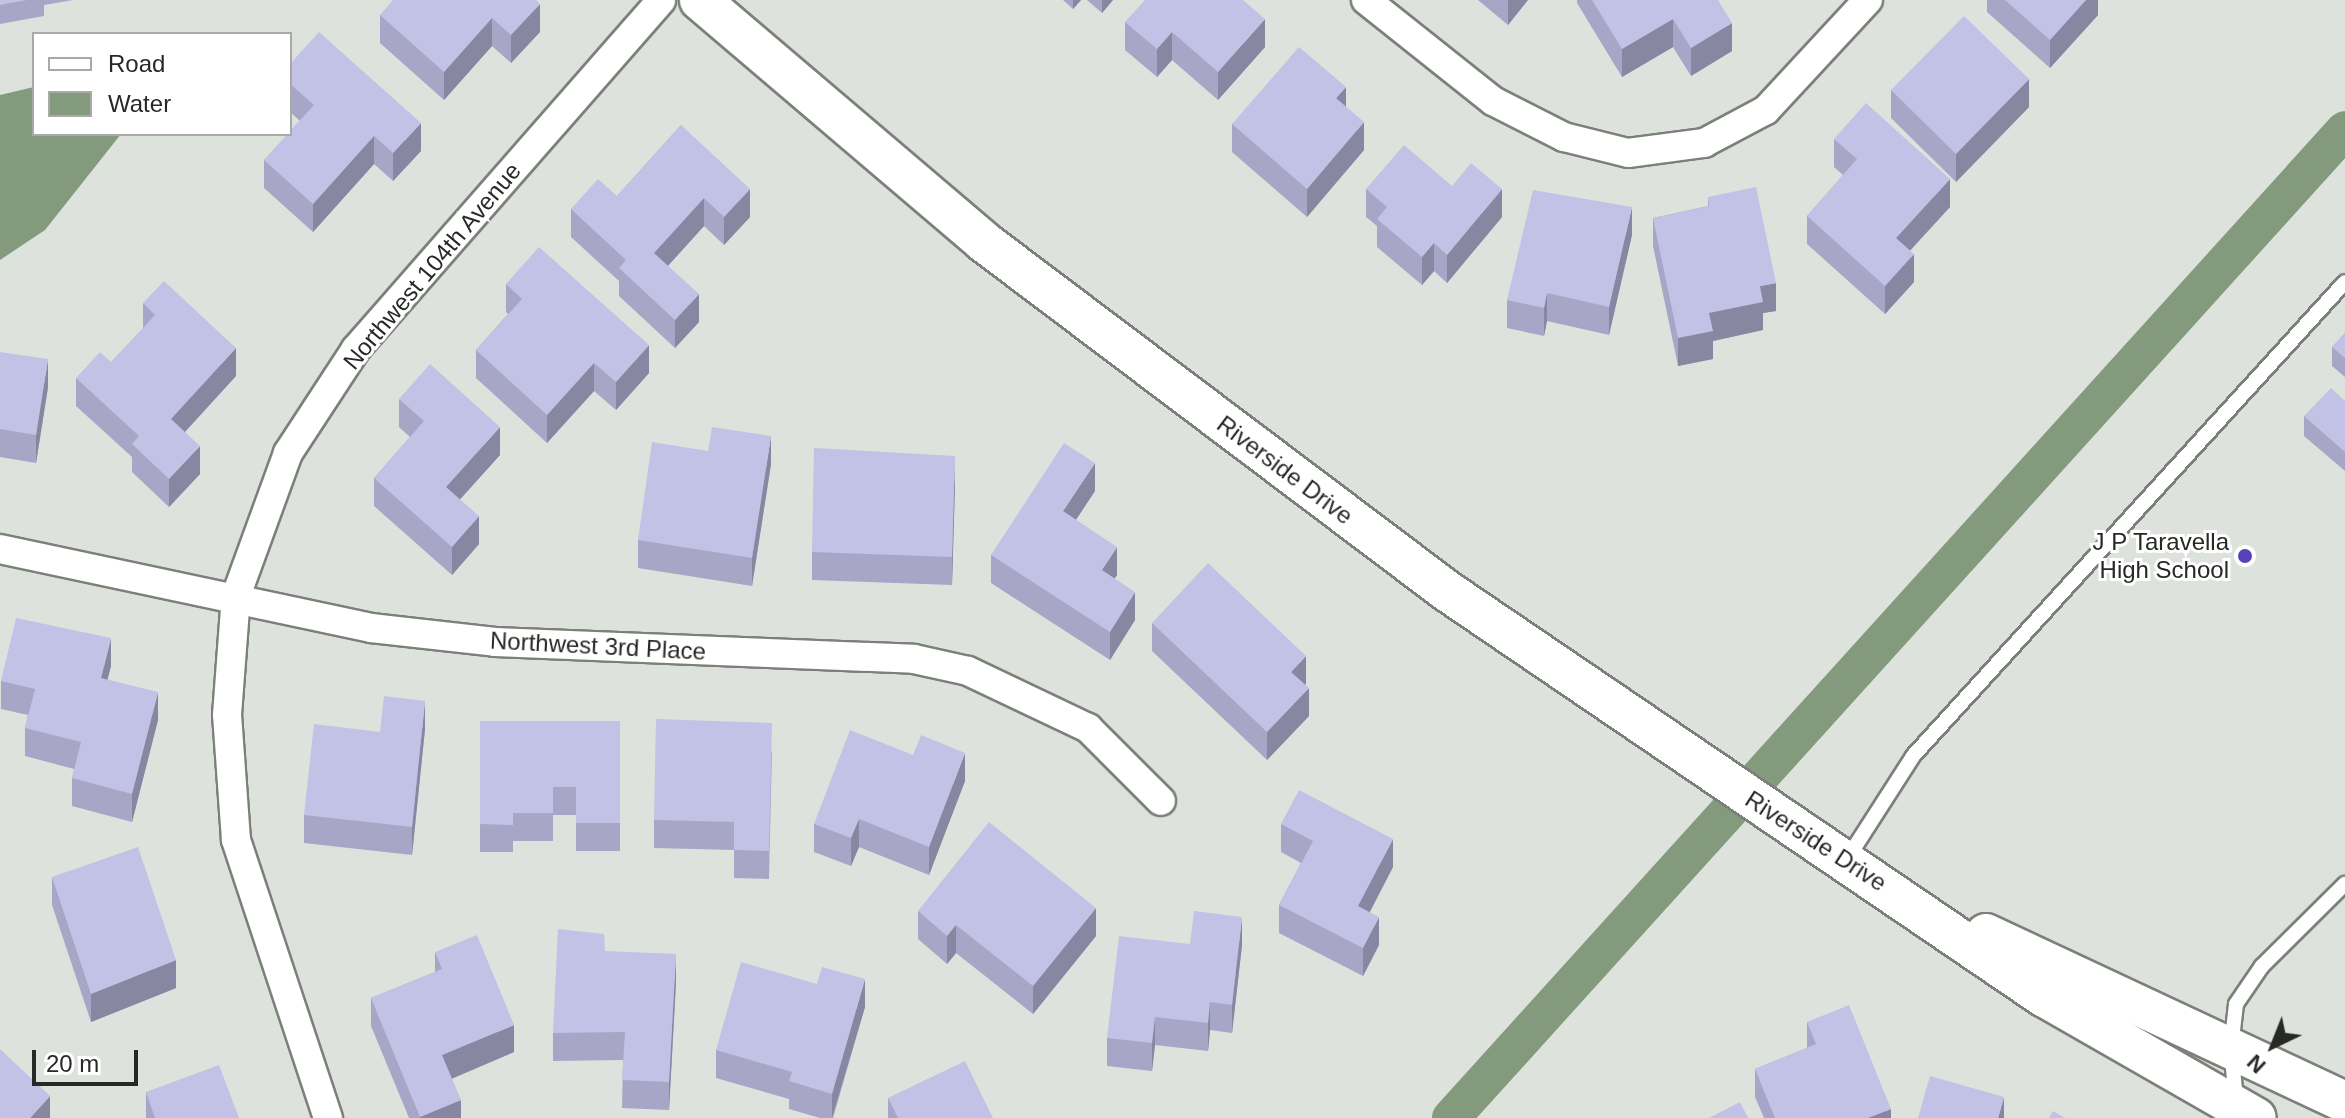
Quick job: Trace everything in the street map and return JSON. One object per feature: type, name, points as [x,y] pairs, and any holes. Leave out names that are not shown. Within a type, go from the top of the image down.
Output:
[{"type":"street","name":"Northwest 104th Avenue","points":[[328,1118],[236,840],[227,715],[236,596],[288,453],[356,349],[661,0]]},
{"type":"street","name":"Riverside Drive","points":[[700,0],[984,242],[1447,591],[1804,836],[1902,896],[2043,996],[2246,1112]]},
{"type":"street","points":[[1366,0],[1493,101],[1564,137],[1628,153],[1704,143],[1766,110],[1868,0]]},
{"type":"street","name":"Northwest 3rd Place","points":[[0,549],[236,596],[371,628],[495,642],[914,659],[968,671],[1088,728],[1161,801]]},
{"type":"street","name":"Riverside Drive","points":[[1902,896],[2345,1102]]},
{"type":"lane","points":[[1845,861],[1913,756],[2345,282]]},
{"type":"lane","points":[[2246,1112],[2231,1048],[2236,1004],[2262,966],[2340,889]]},
{"type":"water","points":[[32,87],[32,136],[119,136],[45,230],[0,260],[0,95]]},
{"type":"building","points":[[0,0],[27,0],[0,5]]},
{"type":"building","points":[[393,0],[536,0],[540,4],[511,35],[492,18],[444,72],[380,15]]},
{"type":"building","points":[[1145,0],[1243,0],[1265,19],[1218,72],[1172,32],[1157,49],[1125,22]]},
{"type":"building","points":[[1592,0],[1718,0],[1732,23],[1691,48],[1673,19],[1622,49]]},
{"type":"building","points":[[2005,0],[2086,0],[2050,40]]},
{"type":"building","points":[[1964,16],[2029,79],[1956,154],[1891,90]]},
{"type":"building","points":[[319,32],[421,123],[393,153],[374,136],[313,204],[264,160],[286,136],[292,136],[292,129],[314,105],[292,86],[292,62]]},
{"type":"building","points":[[1299,47],[1346,87],[1336,98],[1364,122],[1307,189],[1232,124]]},
{"type":"building","points":[[1866,103],[1950,179],[1896,238],[1914,254],[1885,286],[1807,216],[1857,159],[1834,139]]},
{"type":"building","points":[[681,125],[750,189],[724,217],[704,198],[654,253],[699,294],[675,320],[619,268],[626,260],[571,209],[598,179],[617,196]]},
{"type":"building","points":[[1404,145],[1452,186],[1471,163],[1502,189],[1447,255],[1434,243],[1422,257],[1377,219],[1387,207],[1366,189]]},
{"type":"building","points":[[1756,187],[1776,283],[1760,286],[1763,302],[1709,313],[1713,331],[1678,338],[1653,218],[1709,206],[1708,197]]},
{"type":"building","points":[[1533,190],[1632,207],[1609,307],[1547,293],[1544,308],[1507,300]]},
{"type":"building","points":[[539,247],[649,345],[616,382],[594,363],[547,415],[476,350],[522,299],[506,284]]},
{"type":"building","points":[[164,281],[236,348],[171,419],[200,446],[169,479],[132,444],[139,436],[76,378],[100,352],[111,362],[155,315],[143,303]]},
{"type":"building","points":[[2345,333],[2345,358],[2332,347]]},
{"type":"building","points":[[0,352],[48,359],[36,435],[0,429]]},
{"type":"building","points":[[430,364],[500,427],[446,487],[479,516],[452,547],[374,478],[424,421],[399,399]]},
{"type":"building","points":[[2331,388],[2345,401],[2345,452],[2304,416]]},
{"type":"building","points":[[712,427],[771,436],[752,558],[638,540],[652,442],[708,451]]},
{"type":"building","points":[[1064,443],[1095,463],[1063,511],[1117,547],[1102,570],[1135,592],[1110,632],[991,555]]},
{"type":"building","points":[[814,448],[955,456],[952,557],[812,552]]},
{"type":"building","points":[[1208,563],[1306,656],[1291,672],[1309,688],[1267,732],[1152,623]]},
{"type":"building","points":[[16,618],[111,638],[101,678],[158,692],[132,794],[72,778],[81,742],[25,728],[35,689],[1,681]]},
{"type":"building","points":[[384,696],[425,701],[412,827],[304,815],[314,724],[380,732]]},
{"type":"building","points":[[656,719],[772,723],[769,851],[734,850],[734,822],[654,820]]},
{"type":"building","points":[[480,721],[620,721],[620,823],[576,823],[576,787],[553,787],[553,813],[513,813],[513,825],[480,824]]},
{"type":"building","points":[[850,730],[913,755],[921,735],[965,753],[929,847],[859,819],[851,838],[814,824]]},
{"type":"building","points":[[1299,790],[1393,839],[1358,906],[1379,917],[1363,948],[1279,905],[1313,841],[1281,824]]},
{"type":"building","points":[[989,822],[1096,908],[1033,986],[956,925],[947,936],[918,911]]},
{"type":"building","points":[[138,847],[176,960],[91,994],[52,877]]},
{"type":"building","points":[[1194,911],[1242,917],[1232,1005],[1210,1002],[1208,1023],[1155,1017],[1152,1043],[1107,1038],[1119,936],[1190,944]]},
{"type":"building","points":[[558,929],[604,934],[605,951],[676,954],[669,1082],[622,1080],[625,1032],[553,1033]]},
{"type":"building","points":[[477,935],[514,1025],[442,1055],[461,1100],[420,1117],[371,998],[442,969],[435,952]]},
{"type":"building","points":[[741,962],[817,984],[822,967],[865,979],[832,1094],[789,1081],[792,1072],[716,1050]]},
{"type":"building","points":[[1849,1005],[1891,1109],[1868,1118],[1775,1118],[1755,1069],[1816,1044],[1807,1022]]},
{"type":"building","points":[[0,1049],[50,1096],[30,1118],[0,1118]]},
{"type":"building","points":[[965,1061],[993,1118],[898,1118],[888,1098]]},
{"type":"building","points":[[219,1065],[239,1118],[155,1118],[146,1092]]},
{"type":"building","points":[[1930,1076],[2004,1097],[1998,1118],[1918,1118]]},
{"type":"building","points":[[1740,1102],[1748,1118],[1709,1118]]},
{"type":"building","points":[[2053,1111],[2065,1118],[2049,1118]]},
{"type":"waterway","points":[[1451,1118],[2345,130]]},
{"type":"place","name":"J P Taravella High School","points":[[2245,556]]}]
